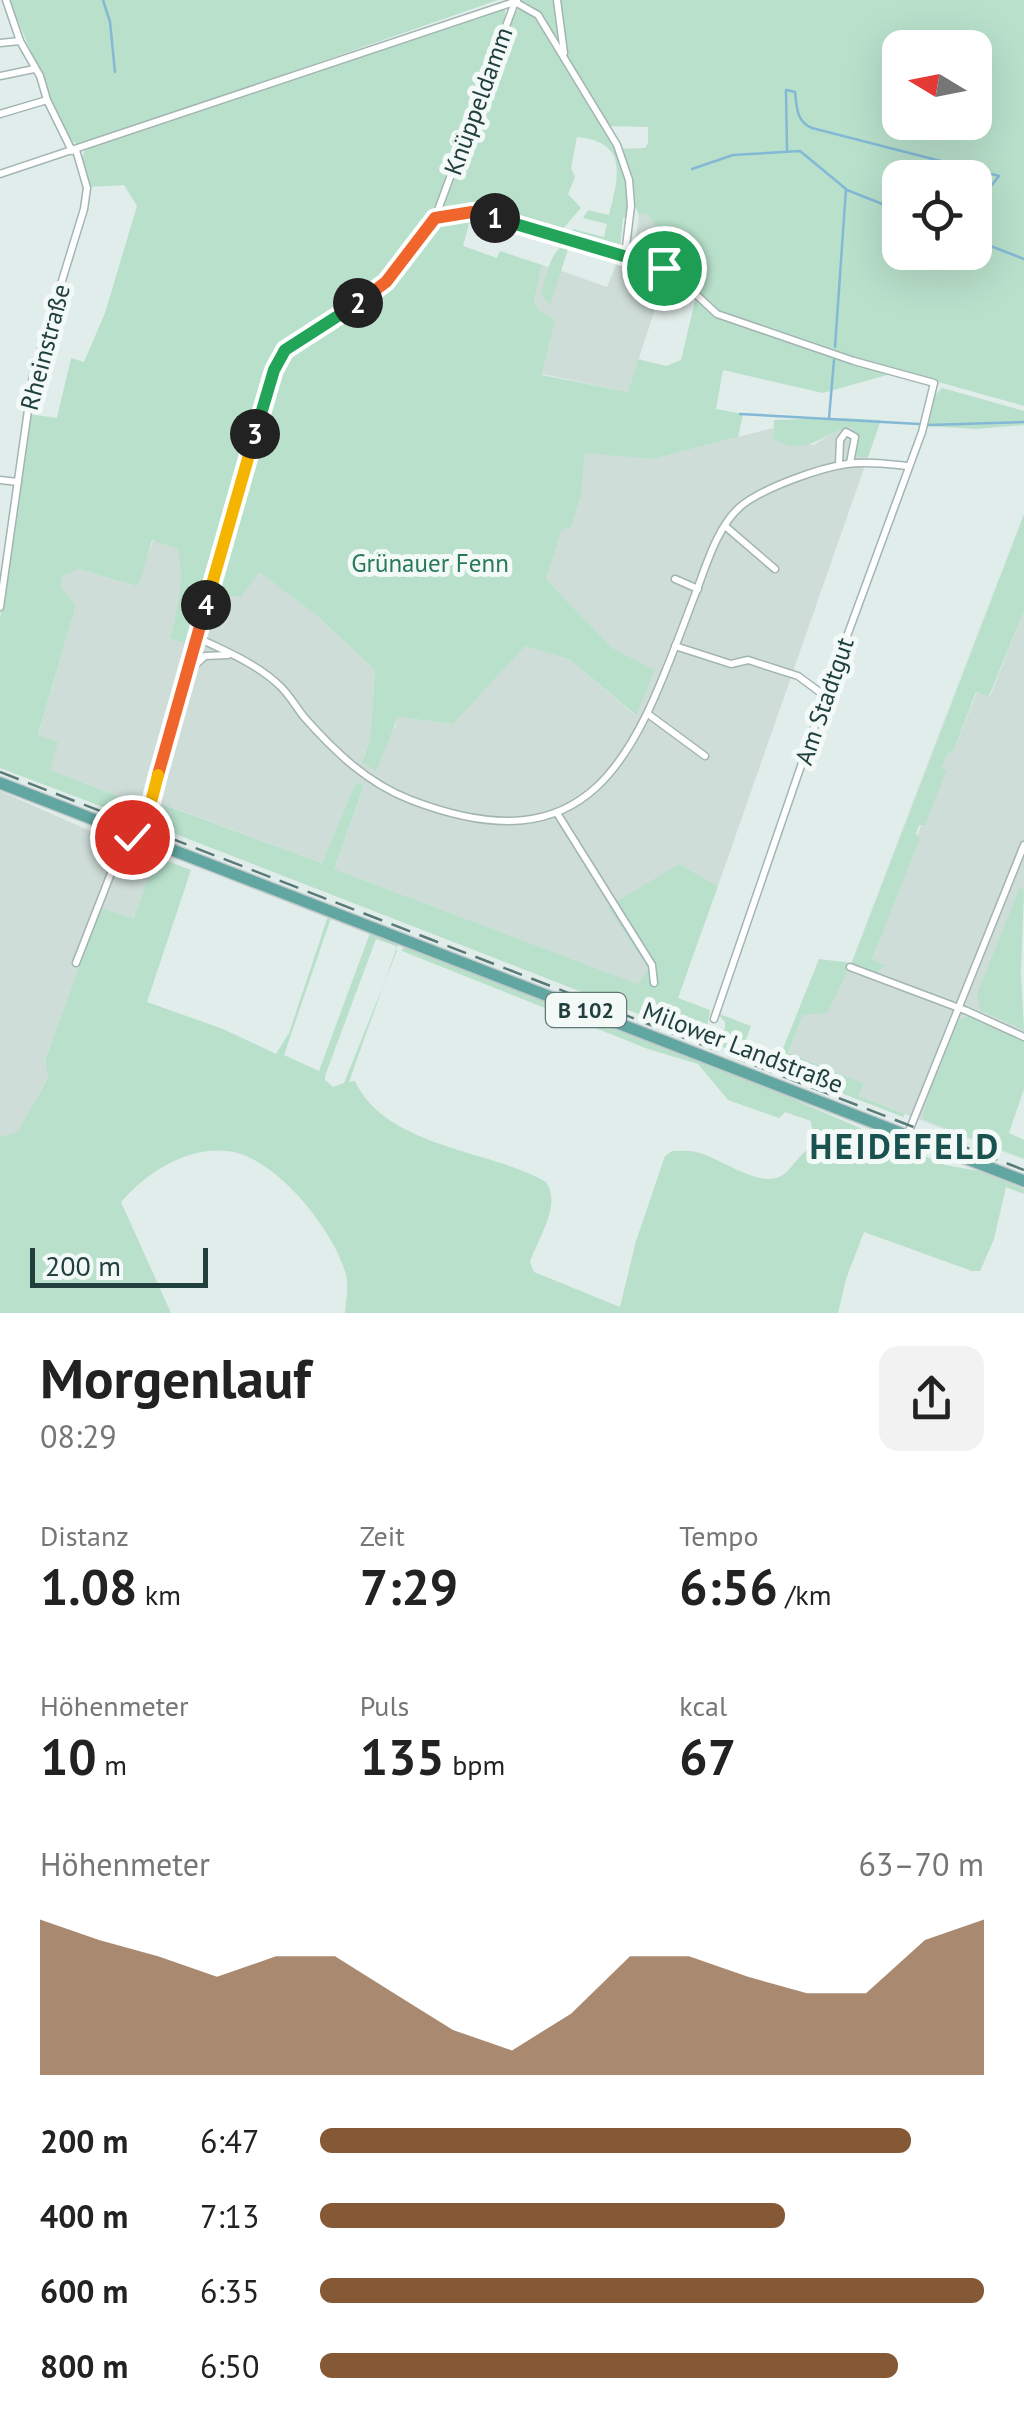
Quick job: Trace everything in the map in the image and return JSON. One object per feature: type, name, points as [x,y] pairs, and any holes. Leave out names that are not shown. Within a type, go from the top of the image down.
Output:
[{"type":"main road","name":"Milower Landstraße","points":[[0,784],[909,1130],[931,1145],[1024,1181]]},
{"type":"street","name":"Rheinstraße","points":[[0,607],[33,375],[84,210],[87,188],[6,0]]},
{"type":"street","points":[[557,0],[565,56]]},
{"type":"street","points":[[435,218],[472,212],[626,254],[631,206],[627,170],[617,146],[538,15],[516,1]]},
{"type":"street","name":"Knüppeldamm","points":[[0,174],[516,1]]},
{"type":"street","name":"Knüppeldamm","points":[[196,636],[277,362],[292,344],[386,282],[435,218],[516,1]]},
{"type":"street","points":[[0,43],[20,40]]},
{"type":"street","points":[[0,76],[34,69]]},
{"type":"street","points":[[0,114],[48,100]]},
{"type":"street","name":"Am Stadtgut","points":[[626,254],[674,274],[717,314],[854,361],[934,383],[922,432],[825,696],[714,1019]]},
{"type":"street","points":[[839,465],[840,440],[846,432],[855,438],[850,463]]},
{"type":"street","points":[[76,963],[115,863],[147,815],[196,636],[280,686],[351,765],[397,794],[447,812],[496,822],[532,820],[556,813],[590,793],[624,756],[648,714],[698,588],[736,511],[752,499],[839,465],[907,466]]},
{"type":"street","points":[[0,480],[18,482]]},
{"type":"street","points":[[726,526],[775,569]]},
{"type":"street","points":[[675,578],[698,588]]},
{"type":"street","points":[[675,646],[731,664],[748,660],[798,676],[825,696]]},
{"type":"street","points":[[186,677],[206,656],[238,658]]},
{"type":"street","points":[[648,714],[705,756]]},
{"type":"street","points":[[556,813],[652,965],[654,984]]},
{"type":"street","points":[[147,815],[165,848]]},
{"type":"street","points":[[95,822],[114,845],[115,863]]},
{"type":"street","points":[[909,1130],[1024,845]]},
{"type":"street","points":[[850,967],[1024,1037]]},
{"type":"shaded area","points":[[647,212],[673,253],[665,266],[634,255],[639,215]]},
{"type":"shaded area","points":[[619,257],[667,272],[628,392],[542,374],[551,338],[534,303],[542,265],[548,267],[542,295],[550,303],[559,270],[607,287]]},
{"type":"shaded area","points":[[851,427],[859,436],[854,456],[868,457],[718,886],[679,864],[648,968],[638,984],[334,869],[364,787],[356,782],[322,863],[160,803],[154,810],[50,770],[38,736],[76,605],[61,587],[62,576],[79,569],[136,586],[154,538],[178,549],[183,570],[170,638],[189,644],[205,593],[220,599],[232,595],[258,571],[316,615],[375,670],[370,740],[362,761],[395,728],[398,717],[453,724],[525,645],[569,659],[635,715],[612,648],[546,579],[562,529],[571,528],[581,496],[585,452],[653,459],[773,428],[773,439],[814,445],[836,430]]},
{"type":"shaded area","points":[[1024,511],[852,964],[884,964],[872,960],[947,754],[953,752],[977,692],[990,696],[1024,611],[1024,892],[1020,888],[981,1011],[1024,1030],[1024,1041],[969,1016],[922,1119],[1024,1160],[859,1096],[864,1085],[788,1054],[803,1015],[851,964]]},
{"type":"shaded area","points":[[0,791],[97,834],[105,841],[111,865],[81,939],[85,954],[45,1059],[48,1076],[18,1133],[0,1137]]},
{"type":"shaded area","points":[[126,849],[156,860],[132,920],[101,908]]},
{"type":"green space","points":[[9,0],[498,0],[79,146],[71,140],[52,101]]},
{"type":"green space","points":[[517,0],[1024,0],[1024,406],[856,359],[717,312],[678,273],[665,266],[672,253],[647,213],[639,215],[633,202],[633,181],[621,149],[645,148],[648,127],[607,126],[541,15]]},
{"type":"green space","points":[[520,7],[537,17],[620,159],[627,203],[620,250],[571,235],[573,229],[604,237],[607,224],[583,218],[588,210],[609,215],[616,164],[606,146],[594,140],[577,137],[571,168],[575,177],[568,194],[581,208],[559,233],[472,209],[440,214],[512,15]]},
{"type":"green space","points":[[499,8],[505,10],[505,16],[458,155],[427,222],[408,252],[373,290],[299,336],[275,360],[189,645],[170,638],[181,583],[178,549],[152,540],[136,586],[79,569],[62,576],[61,587],[76,605],[38,735],[58,742],[50,770],[141,805],[132,818],[0,768],[0,619],[29,414],[57,418],[71,358],[84,362],[105,313],[137,206],[124,185],[89,187],[82,157],[85,150]]},
{"type":"green space","name":"Grünauer Fenn","points":[[471,216],[463,246],[497,258],[500,251],[542,265],[534,302],[539,311],[555,320],[542,375],[628,392],[638,359],[666,366],[681,360],[696,297],[716,315],[894,373],[823,393],[723,370],[716,409],[743,414],[738,437],[653,459],[585,453],[581,496],[571,528],[562,529],[546,579],[612,648],[655,670],[636,715],[569,659],[525,646],[453,724],[398,717],[376,771],[362,762],[370,740],[375,670],[316,615],[259,572],[241,597],[220,599],[212,620],[205,620],[280,363],[296,344],[379,293],[434,222]]},
{"type":"green space","points":[[570,243],[550,305],[541,295],[545,280],[552,259]]},
{"type":"green space","points":[[942,388],[1024,411],[1024,425],[976,429],[927,426],[935,395]]},
{"type":"green space","points":[[774,420],[881,420],[868,457],[854,457],[858,436],[851,427],[806,445],[773,439]]},
{"type":"green space","points":[[1024,514],[1024,611],[989,696],[976,692],[953,752],[947,754],[942,768],[946,771],[925,825],[919,825],[916,834],[920,838],[872,959],[885,965],[875,974],[851,964],[827,1013],[803,1015],[788,1053],[864,1084],[859,1096],[905,1114],[903,1117],[155,826],[153,814],[159,803],[322,863],[356,782],[364,786],[334,869],[638,984],[648,968],[608,907],[679,864],[718,886],[678,998],[710,1010],[707,1029],[715,1034],[725,1029],[725,1022],[717,1013],[751,1026],[742,1050],[778,1061],[819,959],[852,963]]},
{"type":"green space","points":[[130,847],[191,870],[147,1002],[223,1029],[276,1054],[289,1033],[328,916],[331,918],[284,1055],[319,1071],[370,933],[398,944],[396,948],[376,939],[325,1080],[333,1087],[344,1083],[384,983],[349,1082],[355,1081],[370,1103],[414,1134],[546,1182],[550,1211],[530,1262],[534,1272],[620,1307],[636,1241],[665,1156],[672,1151],[696,1152],[750,1175],[772,1179],[785,1173],[810,1148],[811,1121],[785,1112],[779,1118],[728,1100],[698,1064],[648,1049],[402,951],[404,946],[784,1095],[945,1165],[979,1171],[1024,1189],[1024,1194],[1006,1187],[994,1239],[980,1271],[864,1232],[838,1313],[345,1313],[347,1280],[340,1257],[300,1198],[265,1166],[246,1156],[213,1151],[168,1164],[142,1181],[121,1202],[171,1313],[0,1313],[0,1137],[18,1132],[48,1077],[45,1060],[101,908],[133,919],[155,860],[126,849]]},
{"type":"green space","points":[[1020,887],[1024,892],[1024,1030],[981,1011],[977,994]]},
{"type":"green space","points":[[969,1016],[1024,1041],[1024,1089],[1009,1133],[1024,1140],[1024,1159],[922,1119],[956,1021]]},
{"type":"waterway","points":[[103,0],[110,22],[115,72]]},
{"type":"waterway","points":[[786,90],[787,150]]},
{"type":"waterway","points":[[787,90],[795,92],[800,118],[812,128],[937,160]]},
{"type":"waterway","points":[[692,169],[733,155],[800,151],[846,189],[835,347]]},
{"type":"waterway","points":[[992,174],[999,176],[992,185]]},
{"type":"waterway","points":[[847,190],[882,204]]},
{"type":"waterway","points":[[992,247],[1024,259]]},
{"type":"waterway","points":[[829,418],[834,360]]},
{"type":"waterway","points":[[740,414],[919,424]]},
{"type":"waterway","points":[[929,425],[1024,422]]},
{"type":"railway","points":[[0,772],[1024,1170]]},
{"type":"district","name":"HEIDEFELD","points":[[905,1147]]},
{"type":"route","points":[[132,837],[147,815],[268,386],[285,350],[377,291],[435,218],[472,212],[664,268]]}]
